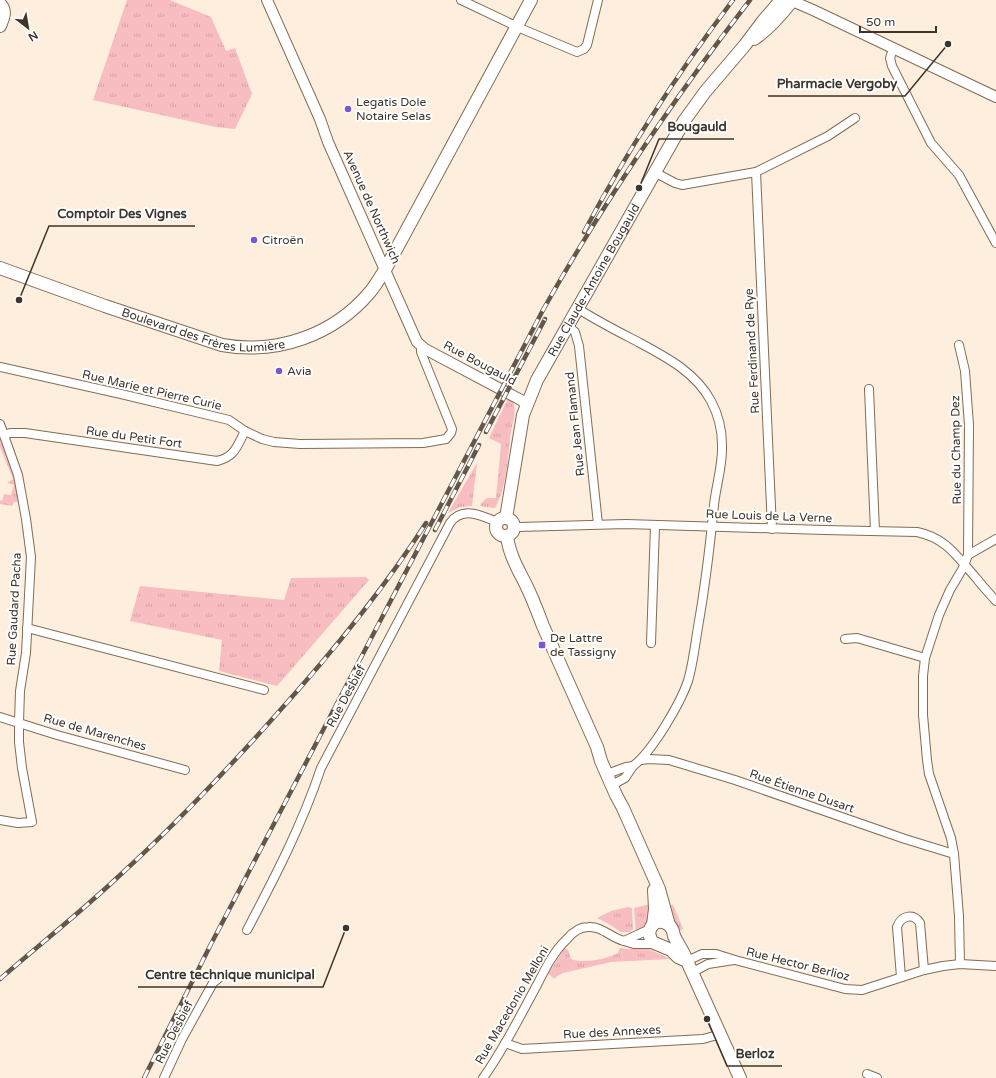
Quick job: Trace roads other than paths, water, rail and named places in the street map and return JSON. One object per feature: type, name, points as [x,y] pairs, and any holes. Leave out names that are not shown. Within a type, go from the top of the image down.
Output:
[{"type":"main road","name":"Boulevard des Frères Lumière","points":[[0,268],[210,342],[241,348],[264,347],[293,342],[329,327],[342,319],[369,294],[385,270],[530,0]]},
{"type":"main road","name":"Rue Claude-Antoine Bougauld","points":[[506,525],[520,428],[526,404],[537,380],[684,121],[718,75],[745,45],[772,25],[788,0]]},
{"type":"main road","points":[[0,4],[4,11],[4,15],[0,26]]},
{"type":"main road","points":[[506,525],[511,553],[515,563],[597,747],[609,780],[659,889],[671,930],[684,952],[740,1078]]},
{"type":"main road","points":[[653,877],[655,909],[650,938],[658,945],[671,950],[678,957],[687,961]]},
{"type":"main road","points":[[652,927],[661,922],[671,930]]},
{"type":"main road","points":[[658,945],[669,943],[671,930]]},
{"type":"street","name":"Avenue de Northwich","points":[[267,0],[385,270],[414,335],[421,346],[421,352],[451,425]]},
{"type":"street","points":[[461,0],[574,52],[581,51],[587,45],[598,0]]},
{"type":"street","points":[[788,0],[813,10],[996,97]]},
{"type":"street","points":[[893,49],[890,58],[892,66],[931,142],[959,175],[996,243]]},
{"type":"street","points":[[654,172],[682,185],[756,172],[828,136],[855,118]]},
{"type":"street","name":"Rue Ferdinand de Rye","points":[[756,172],[772,529]]},
{"type":"street","points":[[577,308],[665,357],[689,374],[705,391],[712,402],[718,417],[722,446],[702,602],[688,681],[672,715],[641,760],[633,766],[625,778],[609,780]]},
{"type":"street","name":"Rue Jean Flamand","points":[[567,325],[575,332],[579,346],[598,524]]},
{"type":"street","name":"Rue du Champ Dez","points":[[959,345],[965,371],[969,425],[968,555],[965,564],[950,590],[939,615],[925,658],[923,676],[923,715],[929,774],[951,838],[954,854],[959,916],[960,964]]},
{"type":"street","name":"Rue Bougauld","points":[[421,346],[526,404]]},
{"type":"street","name":"Rue Marie et Pierre Curie","points":[[0,367],[222,418],[229,420],[245,431],[262,439],[300,444],[423,443],[446,439],[451,433],[451,425]]},
{"type":"street","points":[[869,389],[875,531]]},
{"type":"street","name":"Rue Gaudard Pacha","points":[[0,424],[18,475],[31,557],[26,653],[20,691],[19,742],[22,768],[32,822],[18,823],[0,820]]},
{"type":"street","name":"Rue du Petit Fort","points":[[4,435],[10,433],[25,433],[217,460],[225,459],[231,455],[245,431]]},
{"type":"street","name":"Rue Desbief","points":[[247,930],[283,860],[311,798],[321,768],[450,523],[459,514],[469,513],[506,525]]},
{"type":"street","name":"Rue Louis de La Verne","points":[[506,525],[520,527],[598,524],[912,531],[932,536],[948,546],[996,601]]},
{"type":"street","points":[[651,642],[655,526]]},
{"type":"street","points":[[968,555],[996,539]]},
{"type":"street","points":[[27,628],[264,690]]},
{"type":"street","points":[[845,639],[857,638],[925,658]]},
{"type":"street","name":"Rue de Marenches","points":[[0,717],[58,735],[185,770]]},
{"type":"street","name":"Rue Étienne Dusart","points":[[641,760],[649,758],[669,760],[954,854]]},
{"type":"street","points":[[609,780],[626,767],[633,766]]},
{"type":"street","points":[[901,977],[897,927],[899,921],[905,917],[912,916],[920,923],[924,970]]},
{"type":"street","name":"Rue Macedonio Melloni","points":[[483,1078],[505,1043],[547,966],[566,939],[581,929],[592,927],[605,931],[616,939],[634,944],[658,945]]},
{"type":"street","points":[[624,941],[652,927]]},
{"type":"street","name":"Rue Hector Berlioz","points":[[687,961],[697,955],[708,953],[724,955],[735,960],[853,990],[872,988],[924,970],[960,964],[996,966]]},
{"type":"street","name":"Rue Hector Berlioz","points":[[693,972],[708,964],[735,960]]},
{"type":"street","name":"Rue Desbief","points":[[164,1078],[192,1020],[213,983],[219,978]]},
{"type":"street","name":"Rue des Annexes","points":[[505,1043],[522,1049],[703,1039],[721,1034]]},
{"type":"street","points":[[867,1074],[877,1078]]},
{"type":"railway","points":[[584,232],[600,202],[654,113],[692,56],[733,0]]},
{"type":"railway","points":[[144,1078],[210,946],[543,310],[590,230],[641,151],[694,75],[750,0]]},
{"type":"railway","points":[[486,432],[545,319]]},
{"type":"railway","points":[[435,530],[479,445]]},
{"type":"railway","points":[[0,979],[105,889],[160,838],[218,778],[295,693],[355,622],[392,574],[426,523]]},
{"type":"place","name":"Pharmacie Vergoby","points":[[948,44]]},
{"type":"place","name":"Legatis Dole Notaire Selas","points":[[348,109]]},
{"type":"place","name":"Bougauld","points":[[639,188]]},
{"type":"place","name":"Citroën","points":[[254,240]]},
{"type":"place","name":"Comptoir Des Vignes","points":[[19,300]]},
{"type":"place","name":"Avia","points":[[279,371]]},
{"type":"place","name":"De Lattre de Tassigny","points":[[542,645]]},
{"type":"place","name":"Centre technique municipal","points":[[346,928]]},
{"type":"place","name":"Berloz","points":[[707,1019]]}]
